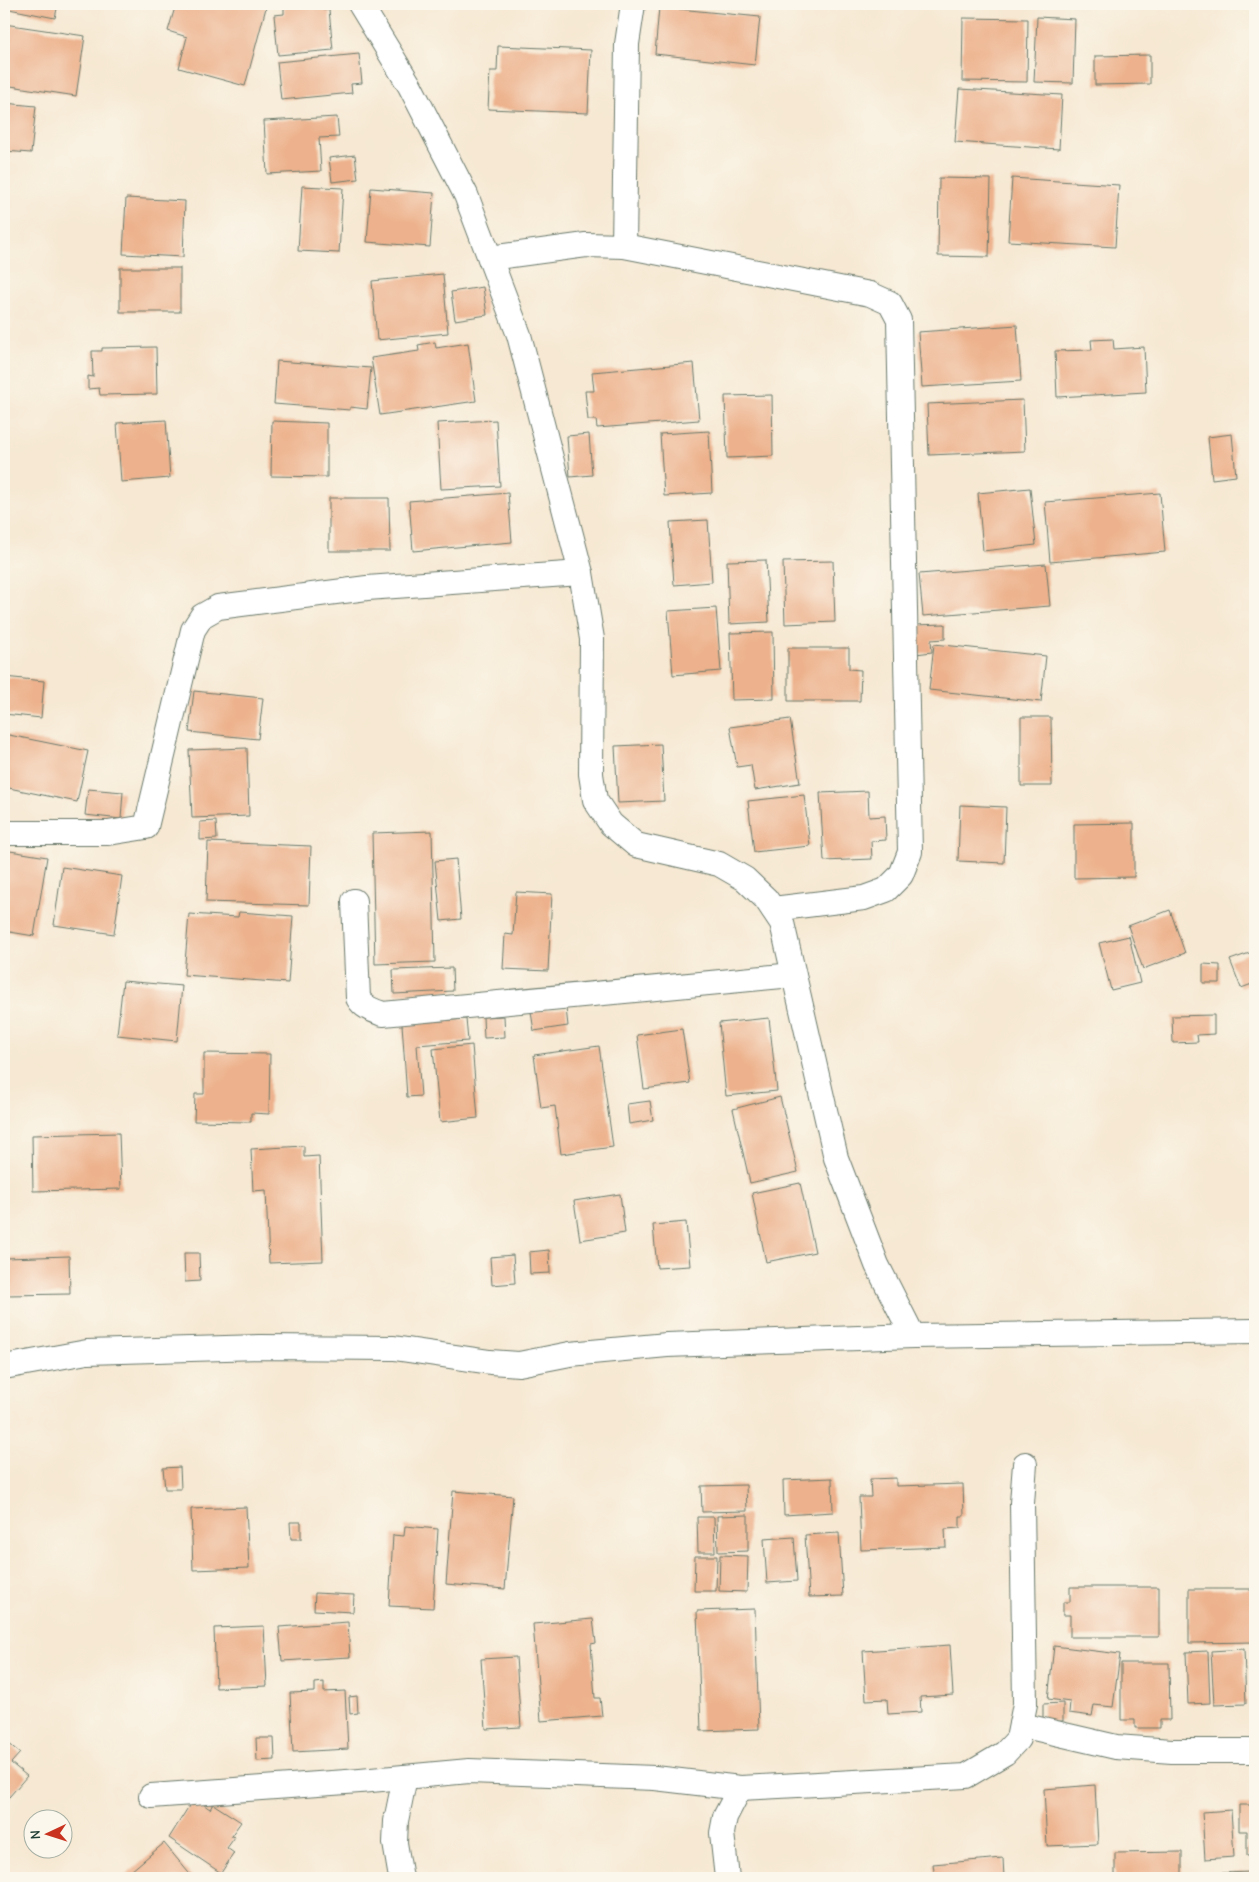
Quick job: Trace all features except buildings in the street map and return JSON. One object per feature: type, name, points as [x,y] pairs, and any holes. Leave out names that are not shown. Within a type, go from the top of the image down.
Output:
[{"type":"street","points":[[360,4],[410,86],[466,195],[519,335],[581,573],[592,639],[591,774],[595,800],[610,824],[636,845],[719,864],[744,879],[766,899],[782,923],[836,1158],[877,1265],[913,1336]]},
{"type":"street","points":[[624,246],[627,44],[633,4]]},
{"type":"street","points":[[490,258],[586,246],[624,246],[870,294],[890,303],[899,320],[910,852],[901,875],[886,890],[864,898],[773,910]]},
{"type":"street","points":[[4,834],[108,833],[146,827],[193,630],[202,616],[218,607],[367,588],[581,573]]},
{"type":"street","points":[[354,901],[358,998],[362,1005],[382,1014],[793,975]]},
{"type":"street","points":[[4,1367],[86,1352],[260,1347],[394,1348],[490,1362],[519,1364],[570,1354],[668,1345],[913,1336],[1255,1331]]},
{"type":"street","points":[[151,1796],[469,1771],[655,1778],[740,1788],[966,1776],[1005,1753],[1018,1739],[1025,1704],[1022,1503],[1025,1464]]},
{"type":"street","points":[[1021,1725],[1116,1747],[1172,1752],[1255,1751]]},
{"type":"street","points":[[401,1878],[395,1843],[396,1821],[405,1777]]},
{"type":"street","points":[[727,1878],[722,1832],[725,1818],[740,1788]]}]
